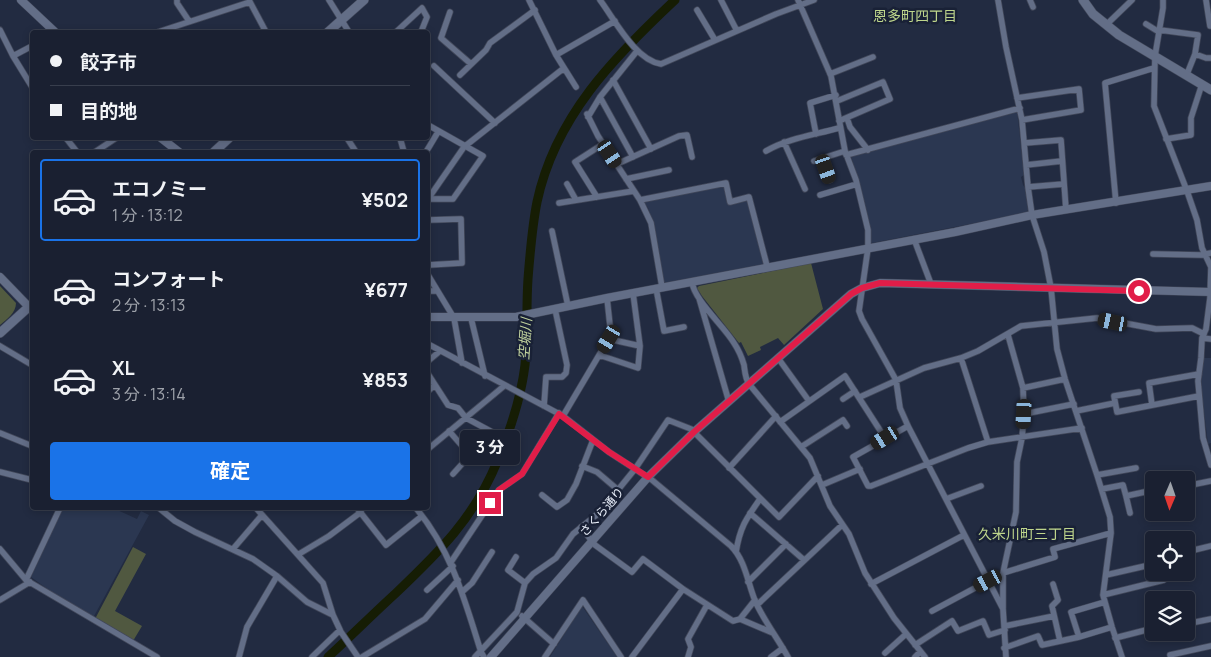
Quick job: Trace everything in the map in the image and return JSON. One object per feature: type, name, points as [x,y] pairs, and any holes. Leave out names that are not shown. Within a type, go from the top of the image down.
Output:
[{"type":"main road","points":[[330,30],[364,0]]},
{"type":"main road","points":[[1082,0],[1093,14],[1133,44],[1187,74],[1211,90]]},
{"type":"main road","points":[[216,150],[227,140]]},
{"type":"main road","points":[[0,333],[30,307]]},
{"type":"street","points":[[20,0],[53,30]]},
{"type":"street","points":[[329,0],[348,30]]},
{"type":"street","points":[[529,0],[556,55],[576,87]]},
{"type":"street","points":[[600,0],[637,51],[653,62],[661,64],[799,2],[814,0]]},
{"type":"street","points":[[721,0],[737,31]]},
{"type":"street","points":[[998,0],[1022,120],[1032,215],[1044,252],[1051,288],[1057,349],[1110,517],[1111,533],[1103,594],[1122,657]]},
{"type":"street","points":[[1030,0],[1033,7]]},
{"type":"street","points":[[1106,24],[1132,0]]},
{"type":"street","points":[[1163,0],[1155,56],[1154,106],[1187,191],[1197,220],[1202,248],[1208,254],[1211,267],[1211,292],[1206,329],[1203,336],[1198,381],[1211,465]]},
{"type":"street","points":[[1206,0],[1211,26]]},
{"type":"street","points":[[176,1],[188,21]]},
{"type":"street","points":[[163,30],[250,1],[265,30]]},
{"type":"street","points":[[799,2],[830,74],[846,153],[857,184],[868,230],[868,248],[859,311],[896,380],[900,408],[908,426],[1003,610]]},
{"type":"street","points":[[398,30],[422,8],[427,17],[422,30]]},
{"type":"street","points":[[460,75],[486,50],[490,43],[534,10]]},
{"type":"street","points":[[697,10],[715,40]]},
{"type":"street","points":[[450,12],[441,38],[471,64]]},
{"type":"street","points":[[556,55],[615,21]]},
{"type":"street","points":[[1146,24],[1160,31],[1198,35],[1195,54],[1187,74]]},
{"type":"street","points":[[0,30],[30,84]]},
{"type":"street","points":[[13,56],[30,47]]},
{"type":"street","points":[[637,51],[587,116],[640,200],[651,223],[664,331],[684,327]]},
{"type":"street","points":[[1195,54],[1211,58]]},
{"type":"street","points":[[830,74],[873,57]]},
{"type":"street","points":[[434,66],[495,123]]},
{"type":"street","points":[[430,196],[464,147],[564,68]]},
{"type":"street","points":[[1116,203],[1105,83],[1154,68]]},
{"type":"street","points":[[613,80],[650,149]]},
{"type":"street","points":[[766,152],[784,142],[816,134],[890,99],[883,82],[836,98],[810,103],[816,134]]},
{"type":"street","points":[[1166,139],[1191,135],[1192,118],[1202,84]]},
{"type":"street","points":[[1018,98],[1079,89],[1081,110],[1022,120]]},
{"type":"street","points":[[600,97],[633,157]]},
{"type":"street","points":[[814,161],[868,150],[1020,108]]},
{"type":"street","points":[[847,118],[850,127],[868,150]]},
{"type":"street","points":[[430,126],[483,156],[453,199],[430,199]]},
{"type":"street","points":[[427,150],[438,132]]},
{"type":"street","points":[[617,164],[679,136],[687,135],[692,157]]},
{"type":"street","points":[[68,140],[75,150]]},
{"type":"street","points":[[98,150],[113,140]]},
{"type":"street","points":[[164,140],[176,150]]},
{"type":"street","points":[[1024,144],[1061,140],[1066,210]]},
{"type":"street","points":[[784,142],[805,189]]},
{"type":"street","points":[[597,197],[575,162],[603,144]]},
{"type":"street","points":[[822,158],[830,180]]},
{"type":"street","points":[[1026,165],[1062,161]]},
{"type":"street","points":[[626,179],[669,170]]},
{"type":"street","points":[[640,200],[726,182],[730,202],[749,197],[767,266]]},
{"type":"street","points":[[567,184],[576,200]]},
{"type":"street","points":[[820,195],[857,184]]},
{"type":"street","points":[[1028,187],[1064,184]]},
{"type":"street","points":[[430,317],[516,317],[1032,215],[1116,203],[1211,186]]},
{"type":"street","points":[[560,203],[634,191]]},
{"type":"street","points":[[430,220],[461,219],[462,242],[462,263],[430,265]]},
{"type":"street","points":[[552,231],[568,306]]},
{"type":"street","points":[[914,239],[931,284]]},
{"type":"street","points":[[1152,254],[1208,254]]},
{"type":"street","points":[[0,277],[30,305]]},
{"type":"street","points":[[430,279],[454,318],[462,363]]},
{"type":"street","points":[[692,282],[699,298],[736,345],[749,384],[810,458],[830,506],[849,534],[861,565],[871,584],[906,634],[925,657]]},
{"type":"street","name":"さくら通り","points":[[491,657],[648,477],[694,432],[851,294],[862,288],[880,283],[1211,292]]},
{"type":"street","points":[[430,291],[437,292]]},
{"type":"street","points":[[599,355],[638,368],[640,346],[633,293]]},
{"type":"street","points":[[427,590],[452,564],[499,490],[522,474],[609,339],[612,332],[606,298]]},
{"type":"street","points":[[699,298],[729,402]]},
{"type":"street","points":[[544,406],[546,377],[562,377],[566,373],[567,365],[554,309]]},
{"type":"street","points":[[472,318],[485,376]]},
{"type":"street","points":[[860,397],[924,368],[961,358],[978,351],[1021,326],[1053,321],[1097,318],[1156,329],[1192,328],[1211,339]]},
{"type":"street","points":[[1006,657],[1004,648],[1003,573],[1016,512],[1017,462],[1024,414],[1023,388],[1008,335]]},
{"type":"street","points":[[609,339],[640,346]]},
{"type":"street","points":[[430,345],[561,415],[593,440],[648,477],[736,552],[756,603],[788,657]]},
{"type":"street","points":[[0,346],[30,364]]},
{"type":"street","points":[[430,359],[440,351]]},
{"type":"street","points":[[778,358],[809,400]]},
{"type":"street","points":[[961,358],[988,442]]},
{"type":"street","points":[[1152,405],[1149,383],[1199,374]]},
{"type":"street","points":[[729,468],[778,419],[844,376],[860,397],[885,438]]},
{"type":"street","points":[[430,377],[448,405],[458,408],[466,418],[494,433]]},
{"type":"street","points":[[1023,388],[1065,379]]},
{"type":"street","points":[[430,389],[435,385]]},
{"type":"street","points":[[430,447],[504,386]]},
{"type":"street","points":[[842,399],[855,391]]},
{"type":"street","points":[[1139,392],[1114,396],[1117,412],[1199,396]]},
{"type":"street","points":[[1076,411],[1115,403]]},
{"type":"street","points":[[1024,414],[1074,404]]},
{"type":"street","points":[[475,657],[482,654],[517,612],[525,583],[532,574],[556,558],[573,534],[600,512],[635,469],[668,420],[691,429],[779,517],[818,476]]},
{"type":"street","points":[[802,447],[843,420],[847,426]]},
{"type":"street","points":[[908,426],[853,457],[868,486],[988,442],[1082,428]]},
{"type":"street","points":[[450,431],[470,455],[452,474]]},
{"type":"street","points":[[0,433],[30,445]]},
{"type":"street","points":[[542,496],[557,507],[567,500],[576,484],[593,440]]},
{"type":"street","points":[[582,466],[597,472],[617,489]]},
{"type":"street","points":[[1097,474],[1136,468]]},
{"type":"street","points":[[822,485],[860,469]]},
{"type":"street","points":[[0,472],[30,480]]},
{"type":"street","points":[[1195,484],[1211,481]]},
{"type":"street","points":[[1102,489],[1123,485],[1130,512]]},
{"type":"street","points":[[946,499],[981,486]]},
{"type":"street","points":[[1126,496],[1145,492]]},
{"type":"street","points":[[736,552],[741,529],[760,499]]},
{"type":"street","points":[[0,600],[28,581],[59,510]]},
{"type":"street","points":[[161,510],[174,521],[253,559],[307,602],[333,615]]},
{"type":"street","points":[[258,510],[324,583],[333,615],[351,649],[358,657]]},
{"type":"street","points":[[299,554],[329,536],[359,510],[386,545],[422,516]]},
{"type":"street","points":[[418,510],[437,535],[452,564],[482,654]]},
{"type":"street","points":[[174,521],[175,511]]},
{"type":"street","points":[[750,513],[804,560]]},
{"type":"street","points":[[233,549],[262,515]]},
{"type":"street","points":[[581,527],[592,541],[632,572],[643,559],[683,589],[733,621],[740,619],[842,525]]},
{"type":"street","points":[[1003,573],[1055,557],[1053,549],[1111,533]]},
{"type":"street","points":[[871,584],[964,535]]},
{"type":"street","points":[[748,582],[786,544]]},
{"type":"street","points":[[1195,550],[1211,546]]},
{"type":"street","points":[[0,549],[28,581],[157,657]]},
{"type":"street","points":[[462,592],[472,583],[492,552]]},
{"type":"street","points":[[516,557],[508,570],[525,583]]},
{"type":"street","points":[[1106,575],[1145,566]]},
{"type":"street","points":[[239,657],[247,627],[276,576]]},
{"type":"street","points":[[362,657],[425,619],[458,580]]},
{"type":"street","points":[[932,611],[988,581]]},
{"type":"street","points":[[1103,594],[1160,581]]},
{"type":"street","points":[[1053,584],[1058,600],[1052,606],[1060,641]]},
{"type":"street","points":[[635,656],[683,589]]},
{"type":"street","points":[[545,657],[583,600],[621,657]]},
{"type":"street","points":[[1079,637],[1071,612],[1104,602]]},
{"type":"street","points":[[688,657],[691,647],[688,639],[707,605]]},
{"type":"street","points":[[517,612],[554,644]]},
{"type":"street","points":[[915,645],[952,621],[958,631],[983,621],[989,635],[1005,628],[1054,616]]},
{"type":"street","points":[[740,619],[773,633]]},
{"type":"street","points":[[1195,622],[1211,619]]},
{"type":"street","points":[[1004,648],[1038,636],[1042,645],[1112,627]]},
{"type":"street","points":[[1115,638],[1145,630]]},
{"type":"street","points":[[312,657],[341,631]]},
{"type":"street","points":[[885,653],[906,634]]},
{"type":"street","points":[[1170,655],[1211,646]]},
{"type":"street","points":[[771,657],[783,648]]},
{"type":"street","points":[[914,657],[920,652]]},
{"type":"shaded area","points":[[1017,110],[1024,175],[1021,177],[1025,188],[1027,213],[872,243],[870,241],[866,208],[851,156]]},
{"type":"shaded area","points":[[725,185],[729,204],[748,199],[765,265],[664,283],[652,222],[648,208],[643,201]]},
{"type":"shaded area","points":[[1204,358],[1211,358],[1211,443],[1208,444],[1201,379]]},
{"type":"shaded area","points":[[62,510],[117,510],[137,519],[141,511],[149,515],[93,618],[64,601],[31,577]]},
{"type":"shaded area","points":[[582,606],[617,657],[550,657]]},
{"type":"green space","points":[[811,263],[823,309],[784,345],[778,338],[760,347],[761,350],[748,356],[741,342],[739,343],[697,288],[699,286]]},
{"type":"green space","points":[[0,286],[16,303],[16,307],[13,313],[0,325]]},
{"type":"green space","points":[[133,547],[146,554],[115,611],[142,626],[133,641],[95,619]]},
{"type":"waterway","name":"空堀川","points":[[328,657],[441,548],[466,517],[488,482],[511,426],[523,377],[526,354],[527,290],[531,240],[537,202],[546,171],[572,116],[590,90],[630,44],[675,0]]},
{"type":"district","name":"恩多町四丁目","points":[[915,16]]},
{"type":"district","name":"久米川町三丁目","points":[[1027,534]]},
{"type":"route","points":[[490,503],[499,490],[522,474],[559,414],[609,452],[648,477],[694,432],[851,294],[870,285],[880,283],[1139,291]]}]
